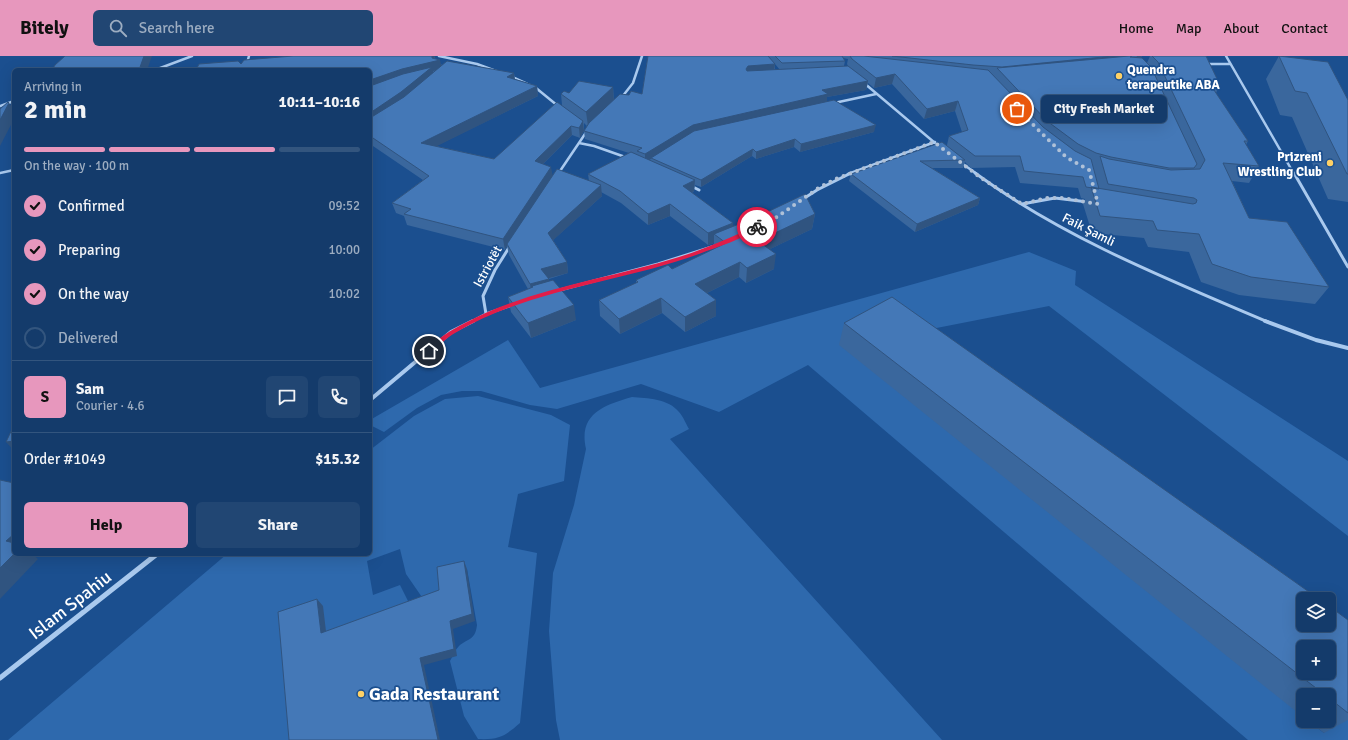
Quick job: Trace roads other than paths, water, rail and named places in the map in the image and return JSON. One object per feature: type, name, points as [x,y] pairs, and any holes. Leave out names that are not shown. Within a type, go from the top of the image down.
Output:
[{"type":"street","points":[[161,68],[192,56]]},
{"type":"street","points":[[245,68],[248,56]]},
{"type":"street","points":[[439,56],[477,64],[498,71]]},
{"type":"street","points":[[451,63],[459,56]]},
{"type":"street","points":[[619,100],[629,90],[642,56]]},
{"type":"street","points":[[1226,56],[1348,267]]},
{"type":"street","points":[[1199,64],[1230,64]]},
{"type":"street","points":[[505,74],[529,83],[549,97],[558,107]]},
{"type":"street","points":[[860,80],[940,146]]},
{"type":"street","points":[[831,104],[876,94]]},
{"type":"street","points":[[0,106],[12,102]]},
{"type":"street","points":[[554,181],[588,130],[582,125]]},
{"type":"street","points":[[799,202],[820,187],[838,178],[934,142]]},
{"type":"street","points":[[579,143],[594,146],[635,160]]},
{"type":"street","name":"Faik Şamli","points":[[956,159],[981,178],[1022,204],[1096,244],[1206,296],[1301,336],[1327,344],[1348,348]]},
{"type":"street","points":[[0,173],[12,170]]},
{"type":"street","points":[[685,184],[698,190]]},
{"type":"street","points":[[1022,204],[1046,198],[1063,198],[1091,203]]},
{"type":"street","points":[[548,294],[667,262],[725,242]]},
{"type":"street","name":"Istriotët","points":[[486,314],[483,296],[495,270],[512,244]]},
{"type":"street","points":[[372,398],[451,332],[486,314],[520,302]]},
{"type":"street","name":"Islam Spahiu","points":[[0,678],[154,556]]},
{"type":"place","name":"Quendra terapeutike ABA","points":[[1119,76]]},
{"type":"place","name":"City Fresh Market","points":[[1017,109]]},
{"type":"place","name":"Prizreni Wrestling Club","points":[[1330,163]]},
{"type":"place","name":"Gada Restaurant","points":[[361,694]]}]
